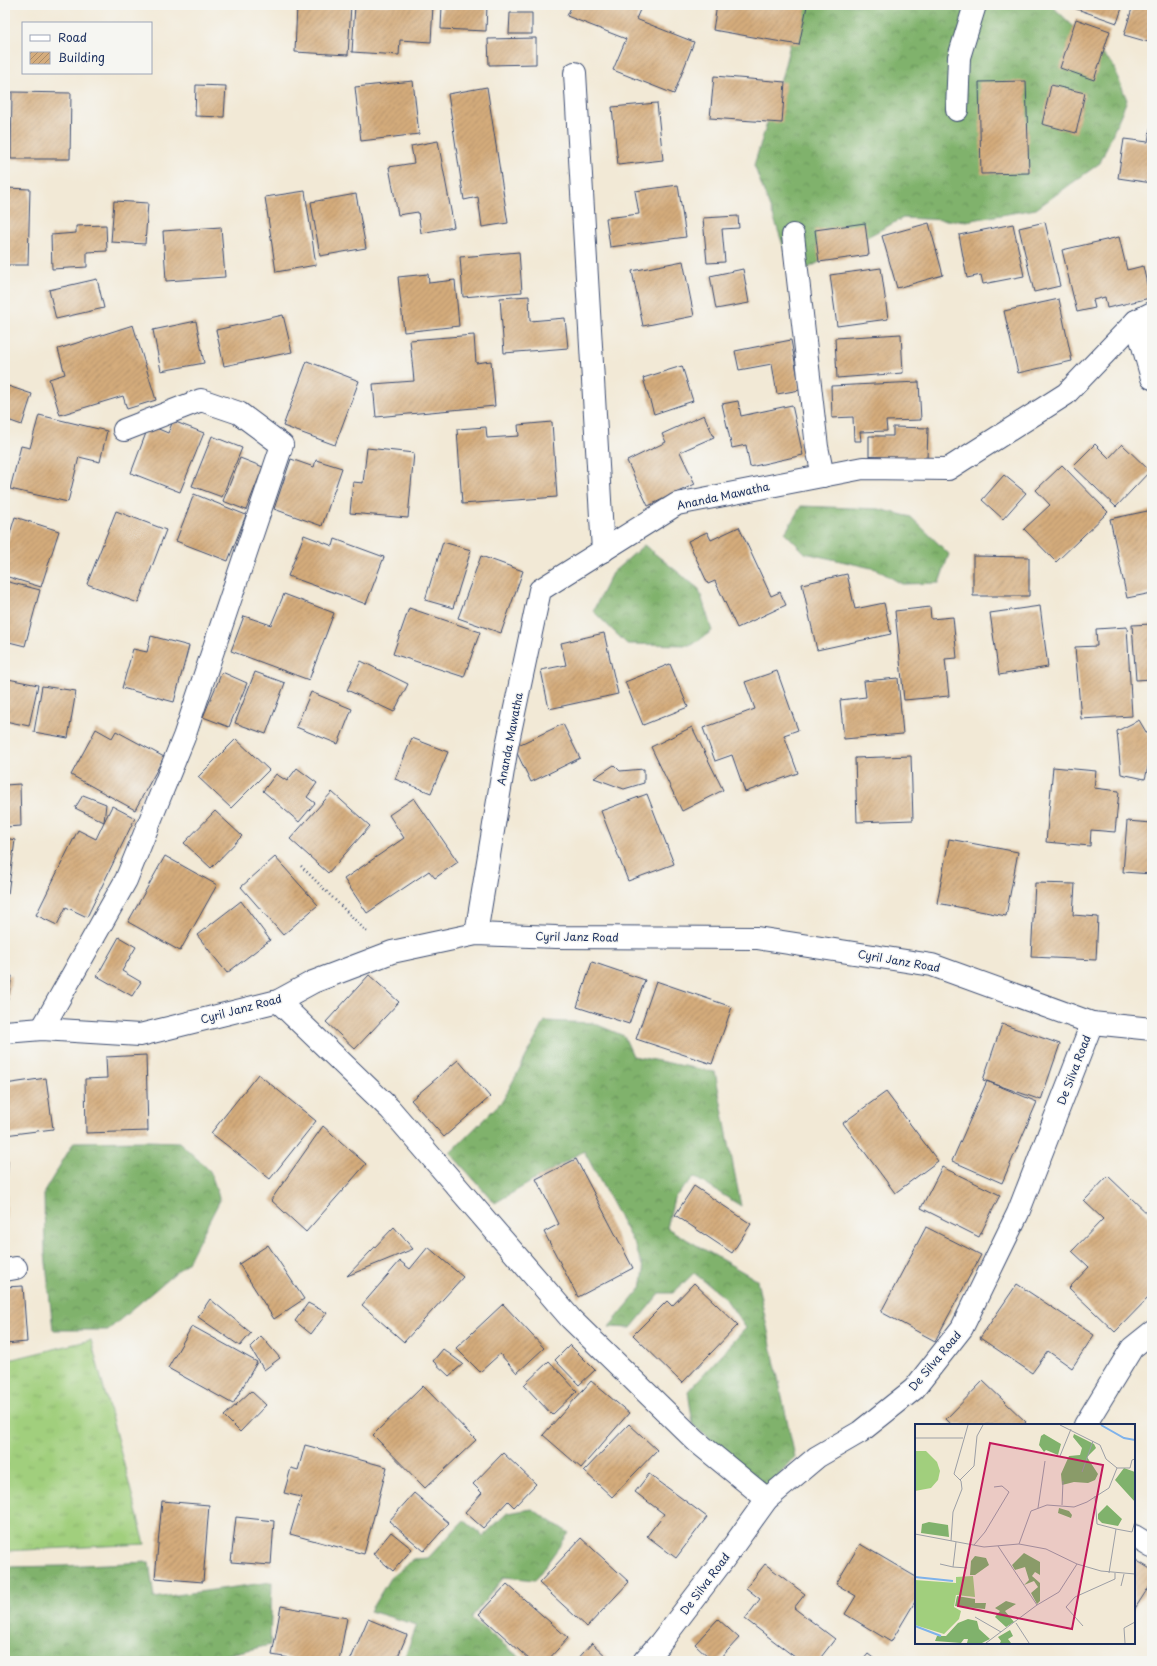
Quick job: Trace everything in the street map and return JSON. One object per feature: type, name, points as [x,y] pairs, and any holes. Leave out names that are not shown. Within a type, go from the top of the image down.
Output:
[{"type":"street","points":[[957,110],[959,57],[975,5]]},
{"type":"street","points":[[575,73],[603,551]]},
{"type":"street","points":[[793,235],[817,447],[823,476]]},
{"type":"street","points":[[1144,317],[1152,378]]},
{"type":"street","name":"Ananda Mawatha","points":[[476,934],[507,746],[540,590],[678,504],[863,468],[948,469],[1066,394],[1144,317]]},
{"type":"street","points":[[42,1029],[126,880],[132,866],[184,737],[282,445],[240,413],[201,400],[124,430]]},
{"type":"street","name":"Cyril Janz Road","points":[[5,1032],[42,1029],[140,1035],[278,1001],[313,982],[392,952],[476,934],[556,937],[757,938],[932,965],[1092,1023],[1152,1029]]},
{"type":"street","points":[[278,1001],[390,1109],[571,1319],[696,1441],[767,1499]]},
{"type":"street","name":"De Silva Road","points":[[644,1661],[688,1606],[767,1499],[816,1457],[860,1432],[914,1389],[962,1328],[1018,1213],[1092,1023]]},
{"type":"street","points":[[1086,1424],[1132,1348],[1152,1332]]},
{"type":"street","points":[[1135,1537],[1152,1547]]},
{"type":"path","points":[[301,866],[360,924],[386,955]]},
{"type":"green space","points":[[800,5],[1051,5],[1112,63],[1127,100],[1100,163],[1036,209],[966,221],[903,218],[793,276],[754,165],[783,72]]},
{"type":"green space","points":[[801,506],[879,509],[911,517],[949,554],[939,583],[902,584],[876,569],[805,553],[785,533]]},
{"type":"green space","points":[[644,545],[699,589],[712,631],[692,645],[627,644],[593,611],[612,573]]},
{"type":"green space","points":[[545,1021],[593,1023],[624,1036],[633,1056],[715,1072],[741,1206],[694,1177],[674,1198],[667,1228],[757,1280],[795,1457],[767,1489],[693,1425],[688,1391],[746,1328],[725,1298],[694,1273],[673,1293],[660,1293],[631,1328],[609,1327],[641,1288],[644,1271],[636,1248],[584,1151],[495,1203],[450,1153],[503,1100]]},
{"type":"green space","points":[[74,1142],[179,1142],[210,1171],[220,1200],[188,1262],[108,1330],[53,1330],[45,1253],[44,1192]]},
{"type":"green space","points":[[91,1340],[145,1544],[5,1551],[5,1361]]},
{"type":"green space","points":[[532,1509],[569,1533],[535,1580],[504,1577],[471,1618],[524,1661],[403,1661],[417,1625],[370,1611],[390,1578],[414,1559],[428,1558],[464,1520],[483,1536],[507,1513]]},
{"type":"green space","points":[[149,1562],[154,1598],[272,1582],[270,1645],[199,1661],[5,1661],[5,1567]]},
{"type":"building","points":[[297,5],[351,5],[348,55],[295,52]]},
{"type":"building","points":[[355,5],[433,5],[431,42],[400,40],[399,55],[352,52]]},
{"type":"building","points":[[442,5],[487,5],[486,31],[441,29]]},
{"type":"building","points":[[572,5],[642,5],[636,19],[694,42],[674,94],[613,70],[626,39],[567,16]]},
{"type":"building","points":[[717,5],[732,8],[733,5],[807,6],[799,45],[713,30]]},
{"type":"building","points":[[1075,5],[1123,5],[1117,23],[1074,8]]},
{"type":"building","points":[[1133,5],[1152,5],[1152,43],[1124,35]]},
{"type":"building","points":[[510,13],[532,13],[532,34],[509,34]]},
{"type":"building","points":[[1076,19],[1110,31],[1094,80],[1060,68]]},
{"type":"building","points":[[536,38],[536,64],[489,65],[488,39]]},
{"type":"building","points":[[714,76],[785,82],[782,123],[710,118]]},
{"type":"building","points":[[413,81],[419,134],[361,141],[355,87]]},
{"type":"building","points":[[1026,81],[1029,173],[981,174],[979,82]]},
{"type":"building","points":[[196,85],[226,86],[224,117],[195,116]]},
{"type":"building","points":[[1051,85],[1085,93],[1076,133],[1042,124]]},
{"type":"building","points":[[487,87],[508,223],[482,227],[478,197],[464,200],[448,94]]},
{"type":"building","points":[[12,92],[71,93],[70,159],[11,159]]},
{"type":"building","points":[[657,103],[663,160],[618,165],[612,107]]},
{"type":"building","points":[[1151,124],[1152,183],[1118,178],[1124,139],[1148,142]]},
{"type":"building","points":[[438,141],[454,227],[421,233],[418,212],[398,215],[389,167],[414,163],[411,146]]},
{"type":"building","points":[[678,185],[686,237],[610,247],[606,218],[639,214],[635,191]]},
{"type":"building","points":[[5,188],[30,189],[28,265],[5,265]]},
{"type":"building","points":[[305,191],[316,265],[276,272],[265,197]]},
{"type":"building","points":[[356,194],[366,248],[320,256],[311,202]]},
{"type":"building","points":[[114,201],[148,203],[145,244],[111,242]]},
{"type":"building","points":[[738,216],[739,228],[722,229],[725,262],[707,263],[703,218]]},
{"type":"building","points":[[1045,222],[1060,286],[1034,292],[1019,228]]},
{"type":"building","points":[[865,223],[869,255],[819,262],[815,230]]},
{"type":"building","points":[[929,223],[943,275],[897,288],[882,236]]},
{"type":"building","points":[[1013,224],[1024,276],[983,284],[981,275],[967,278],[959,235]]},
{"type":"building","points":[[106,225],[107,251],[87,252],[87,267],[52,269],[51,235],[76,233],[76,226]]},
{"type":"building","points":[[221,227],[225,277],[166,281],[163,231]]},
{"type":"building","points":[[1119,237],[1127,270],[1143,266],[1150,298],[1107,308],[1105,297],[1093,300],[1095,308],[1077,312],[1062,250]]},
{"type":"building","points":[[519,252],[522,292],[463,297],[460,257]]},
{"type":"building","points":[[683,261],[694,316],[643,326],[632,271]]},
{"type":"building","points":[[881,268],[888,319],[837,326],[830,275]]},
{"type":"building","points":[[743,269],[749,303],[716,309],[710,276]]},
{"type":"building","points":[[428,274],[429,283],[455,280],[459,326],[404,332],[398,277]]},
{"type":"building","points":[[97,279],[104,308],[56,319],[49,290]]},
{"type":"building","points":[[529,296],[530,321],[565,318],[568,348],[504,353],[500,298]]},
{"type":"building","points":[[1059,299],[1072,361],[1018,373],[1004,311]]},
{"type":"building","points":[[283,315],[292,352],[224,366],[216,330]]},
{"type":"building","points":[[196,321],[204,363],[161,371],[153,330]]},
{"type":"building","points":[[133,325],[156,400],[127,409],[123,396],[60,415],[49,379],[65,374],[58,349]]},
{"type":"building","points":[[901,334],[903,373],[837,378],[835,338]]},
{"type":"building","points":[[474,335],[476,363],[491,361],[495,406],[376,417],[373,384],[414,381],[410,340]]},
{"type":"building","points":[[791,340],[800,390],[777,394],[772,364],[739,370],[735,351]]},
{"type":"building","points":[[307,361],[359,381],[335,445],[283,426]]},
{"type":"building","points":[[682,366],[693,401],[654,414],[643,378]]},
{"type":"building","points":[[919,382],[921,420],[886,421],[887,431],[860,432],[861,441],[854,441],[853,417],[832,418],[831,386]]},
{"type":"building","points":[[5,385],[32,394],[22,425],[5,419]]},
{"type":"building","points":[[738,401],[741,416],[792,405],[803,455],[750,467],[746,445],[732,448],[722,404]]},
{"type":"building","points":[[39,415],[107,431],[100,462],[79,457],[68,502],[10,489],[21,446],[30,448]]},
{"type":"building","points":[[704,415],[714,437],[680,452],[695,484],[648,506],[627,461],[666,442],[662,434]]},
{"type":"building","points":[[173,421],[204,433],[180,492],[131,473],[149,425],[168,433]]},
{"type":"building","points":[[552,422],[557,497],[462,504],[457,429],[486,427],[487,438],[519,436],[518,425]]},
{"type":"building","points":[[893,427],[928,428],[927,459],[869,457],[869,436],[893,436]]},
{"type":"building","points":[[212,436],[242,448],[222,497],[192,486]]},
{"type":"building","points":[[1095,444],[1109,458],[1122,444],[1150,471],[1116,507],[1073,466]]},
{"type":"building","points":[[367,448],[414,453],[408,518],[350,513],[353,482],[363,483]]},
{"type":"building","points":[[240,458],[263,467],[246,510],[223,501]]},
{"type":"building","points":[[291,459],[314,467],[316,460],[342,468],[322,526],[274,509]]},
{"type":"building","points":[[1062,465],[1108,512],[1056,562],[1024,529],[1050,505],[1036,490]]},
{"type":"building","points":[[1004,475],[1026,493],[1003,519],[982,500]]},
{"type":"building","points":[[194,494],[246,515],[228,561],[176,541]]},
{"type":"building","points":[[1152,510],[1152,593],[1127,598],[1110,519]]},
{"type":"building","points":[[116,511],[166,530],[138,603],[87,584]]},
{"type":"building","points":[[15,517],[59,531],[41,587],[5,576],[5,550]]},
{"type":"building","points":[[739,527],[771,596],[780,592],[786,605],[737,628],[715,581],[708,584],[688,541],[707,532],[711,540]]},
{"type":"building","points":[[304,535],[333,546],[335,539],[384,557],[366,604],[288,576]]},
{"type":"building","points":[[443,542],[471,550],[453,608],[425,600]]},
{"type":"building","points":[[481,556],[523,571],[501,633],[458,618]]},
{"type":"building","points":[[973,556],[1029,557],[1029,596],[973,596]]},
{"type":"building","points":[[847,574],[855,609],[884,603],[891,634],[817,650],[802,584]]},
{"type":"building","points":[[5,581],[40,590],[25,646],[5,641]]},
{"type":"building","points":[[284,594],[334,613],[309,680],[231,651],[244,616],[271,625]]},
{"type":"building","points":[[1040,606],[1048,667],[999,675],[990,613]]},
{"type":"building","points":[[930,607],[931,619],[953,617],[957,658],[945,659],[949,696],[904,700],[895,611]]},
{"type":"building","points":[[409,608],[480,632],[464,677],[393,654]]},
{"type":"building","points":[[1152,624],[1152,679],[1136,680],[1132,625]]},
{"type":"building","points":[[1127,627],[1132,716],[1081,719],[1075,647],[1097,646],[1096,629]]},
{"type":"building","points":[[604,633],[618,694],[549,709],[541,670],[566,665],[561,643]]},
{"type":"building","points":[[151,636],[189,646],[174,702],[122,688],[133,649],[147,652]]},
{"type":"building","points":[[361,661],[408,684],[394,712],[347,690]]},
{"type":"building","points":[[670,664],[688,707],[643,725],[625,682]]},
{"type":"building","points":[[777,671],[798,730],[784,735],[798,773],[745,792],[732,755],[715,761],[703,728],[755,709],[745,682]]},
{"type":"building","points":[[222,672],[247,683],[229,727],[203,717]]},
{"type":"building","points":[[255,672],[285,683],[266,734],[235,723]]},
{"type":"building","points":[[898,678],[903,734],[844,739],[840,700],[866,697],[864,681]]},
{"type":"building","points":[[8,679],[38,685],[29,726],[5,721],[5,695]]},
{"type":"building","points":[[42,686],[76,691],[68,738],[34,732]]},
{"type":"building","points":[[311,692],[352,709],[338,744],[296,727]]},
{"type":"building","points":[[1139,720],[1152,742],[1152,752],[1145,779],[1121,774],[1117,731]]},
{"type":"building","points":[[563,724],[580,758],[531,782],[514,747]]},
{"type":"building","points":[[692,727],[723,790],[682,811],[651,747]]},
{"type":"building","points":[[96,729],[112,738],[116,731],[164,757],[135,810],[71,775]]},
{"type":"building","points":[[412,738],[448,752],[431,793],[395,779]]},
{"type":"building","points":[[236,739],[269,770],[231,808],[198,777]]},
{"type":"building","points":[[911,756],[913,820],[857,822],[855,758]]},
{"type":"building","points":[[614,765],[620,771],[644,769],[644,783],[624,789],[594,778]]},
{"type":"building","points":[[1053,767],[1096,771],[1094,788],[1119,791],[1115,832],[1091,830],[1090,846],[1046,842]]},
{"type":"building","points":[[297,768],[317,783],[307,797],[315,803],[299,822],[263,791],[276,774],[287,781]]},
{"type":"building","points":[[20,784],[21,826],[5,827],[5,785]]},
{"type":"building","points":[[332,792],[370,826],[328,873],[290,839]]},
{"type":"building","points":[[647,794],[674,864],[628,881],[601,811]]},
{"type":"building","points":[[83,795],[106,804],[104,822],[75,808]]},
{"type":"building","points":[[414,798],[458,862],[435,878],[429,871],[367,913],[344,879],[404,838],[389,815]]},
{"type":"building","points":[[112,806],[135,818],[87,917],[66,907],[57,925],[36,915],[78,830],[96,839]]},
{"type":"building","points":[[215,811],[242,836],[211,868],[184,843]]},
{"type":"building","points":[[1127,821],[1152,823],[1152,874],[1123,872]]},
{"type":"building","points":[[5,838],[15,840],[8,894],[5,894]]},
{"type":"building","points":[[949,839],[1018,852],[1006,916],[937,903]]},
{"type":"building","points":[[165,856],[217,885],[180,951],[128,922]]},
{"type":"building","points":[[275,857],[318,905],[283,935],[241,887]]},
{"type":"building","points":[[1035,883],[1075,884],[1073,915],[1098,917],[1096,960],[1031,957]]},
{"type":"building","points":[[241,901],[270,940],[227,973],[197,935]]},
{"type":"building","points":[[119,937],[136,947],[122,971],[141,982],[132,996],[97,976]]},
{"type":"building","points":[[592,962],[645,980],[629,1024],[577,1007]]},
{"type":"building","points":[[5,974],[12,976],[6,1009],[5,1009]]},
{"type":"building","points":[[369,975],[399,1002],[355,1049],[326,1022]]},
{"type":"building","points":[[656,981],[732,1007],[712,1064],[636,1039]]},
{"type":"building","points":[[1002,1024],[1060,1044],[1041,1100],[983,1080]]},
{"type":"building","points":[[146,1055],[148,1131],[86,1133],[85,1079],[107,1078],[106,1057]]},
{"type":"building","points":[[458,1060],[490,1097],[444,1137],[411,1100]]},
{"type":"building","points":[[258,1074],[316,1121],[270,1179],[211,1133]]},
{"type":"building","points":[[46,1078],[53,1129],[5,1135],[5,1084]]},
{"type":"building","points":[[987,1081],[1037,1102],[1002,1183],[952,1161]]},
{"type":"building","points":[[886,1092],[938,1161],[895,1193],[843,1123]]},
{"type":"building","points":[[323,1126],[366,1164],[306,1232],[271,1200]]},
{"type":"building","points":[[576,1159],[633,1268],[578,1297],[544,1232],[559,1224],[536,1179]]},
{"type":"building","points":[[5,1161],[8,1161],[6,1221],[5,1221]]},
{"type":"building","points":[[942,1167],[1000,1195],[979,1237],[921,1208]]},
{"type":"building","points":[[1108,1176],[1152,1218],[1152,1294],[1115,1332],[1069,1288],[1089,1267],[1072,1251],[1103,1219],[1084,1201]]},
{"type":"building","points":[[694,1186],[751,1224],[732,1253],[675,1215]]},
{"type":"building","points":[[394,1227],[413,1249],[347,1276]]},
{"type":"building","points":[[926,1227],[981,1255],[935,1341],[881,1312]]},
{"type":"building","points":[[268,1245],[304,1299],[274,1319],[239,1264]]},
{"type":"building","points":[[428,1247],[463,1277],[404,1342],[362,1305],[400,1261],[410,1269]]},
{"type":"building","points":[[694,1283],[738,1325],[682,1383],[633,1335],[667,1301],[672,1306]]},
{"type":"building","points":[[1017,1284],[1094,1335],[1072,1368],[1048,1351],[1032,1373],[980,1338]]},
{"type":"building","points":[[23,1286],[27,1342],[5,1344],[5,1287]]},
{"type":"building","points":[[210,1299],[251,1333],[240,1346],[198,1317]]},
{"type":"building","points":[[308,1303],[327,1313],[311,1334],[295,1321]]},
{"type":"building","points":[[503,1304],[544,1348],[517,1373],[500,1354],[480,1372],[456,1348]]},
{"type":"building","points":[[192,1326],[257,1362],[233,1404],[168,1368]]},
{"type":"building","points":[[261,1336],[280,1358],[264,1370],[250,1347]]},
{"type":"building","points":[[570,1345],[595,1370],[579,1385],[555,1360]]},
{"type":"building","points":[[443,1349],[463,1364],[449,1376],[433,1361]]},
{"type":"building","points":[[549,1361],[577,1391],[552,1415],[524,1385]]},
{"type":"building","points":[[591,1381],[629,1413],[581,1468],[543,1435]]},
{"type":"building","points":[[983,1381],[1026,1422],[1024,1424],[951,1424],[946,1419]]},
{"type":"building","points":[[423,1386],[476,1440],[425,1488],[373,1435]]},
{"type":"building","points":[[251,1391],[266,1405],[240,1432],[224,1416]]},
{"type":"building","points":[[629,1424],[657,1450],[612,1497],[584,1471]]},
{"type":"building","points":[[305,1445],[387,1467],[364,1554],[290,1534],[301,1497],[284,1493],[291,1468],[298,1470]]},
{"type":"building","points":[[503,1453],[536,1484],[514,1507],[508,1501],[483,1528],[465,1512],[482,1493],[473,1484]]},
{"type":"building","points":[[649,1474],[707,1517],[676,1558],[647,1536],[664,1514],[635,1492]]},
{"type":"building","points":[[414,1493],[449,1523],[424,1551],[389,1521]]},
{"type":"building","points":[[162,1501],[209,1505],[203,1582],[155,1578]]},
{"type":"building","points":[[236,1517],[274,1521],[271,1565],[231,1562]]},
{"type":"building","points":[[391,1532],[412,1549],[393,1571],[373,1554]]},
{"type":"building","points":[[581,1538],[629,1582],[587,1627],[539,1583]]},
{"type":"building","points":[[860,1544],[915,1576],[915,1602],[891,1642],[845,1614],[856,1596],[836,1584]]},
{"type":"building","points":[[1135,1560],[1152,1570],[1152,1582],[1135,1608]]},
{"type":"building","points":[[765,1564],[805,1594],[794,1608],[835,1639],[818,1661],[800,1661],[745,1619],[760,1599],[746,1588]]},
{"type":"building","points":[[507,1584],[568,1638],[547,1661],[531,1661],[479,1614]]},
{"type":"building","points":[[281,1606],[347,1618],[339,1661],[307,1661],[272,1655]]},
{"type":"building","points":[[368,1619],[407,1635],[396,1661],[350,1661]]},
{"type":"building","points":[[718,1619],[739,1638],[718,1661],[713,1661],[695,1644]]},
{"type":"building","points":[[592,1643],[610,1660],[609,1661],[576,1661]]},
{"type":"building","points":[[868,1654],[877,1661],[862,1661]]}]
